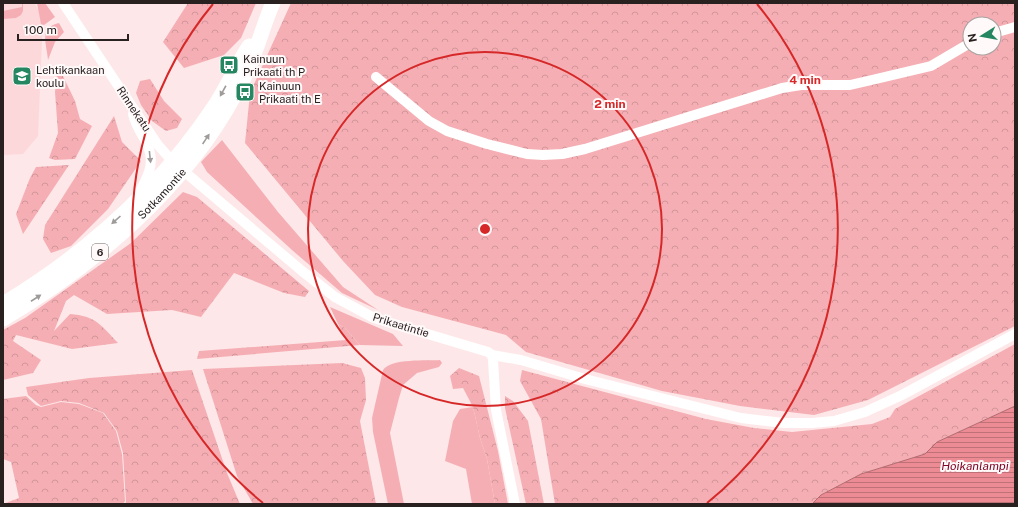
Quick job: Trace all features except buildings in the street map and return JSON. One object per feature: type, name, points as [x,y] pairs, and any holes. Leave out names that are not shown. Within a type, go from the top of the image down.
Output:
[{"type":"highway","name":"Sotkamontie","points":[[3,304],[59,267],[134,204],[151,187],[202,146],[236,94],[256,50],[273,3]]},
{"type":"highway","name":"Sotkamontie","points":[[3,319],[44,293],[92,259],[139,219],[178,166]]},
{"type":"street","name":"Rinnekatu","points":[[63,3],[158,145],[178,166]]},
{"type":"street","points":[[1002,31],[1015,27]]},
{"type":"street","points":[[376,77],[429,121],[447,131],[527,154],[543,155],[562,154],[585,149],[782,88],[801,85],[850,85],[931,66],[962,48]]},
{"type":"street","points":[[133,108],[133,115],[137,128],[150,152],[151,162],[150,171],[134,204]]},
{"type":"street","name":"Prikaatintie","points":[[178,166],[335,297],[374,318],[458,342],[488,352],[492,355],[521,360],[585,379],[741,418],[784,423],[812,423],[834,421],[865,412],[902,395],[1015,334]]},
{"type":"street","points":[[492,355],[496,410],[515,504]]},
{"type":"shaded area","name":"Lehtikankaan koulu","points":[[3,3],[34,3],[43,16],[38,136],[23,154],[3,155]]},
{"type":"green space","points":[[22,3],[23,11],[21,15],[16,18],[3,19],[3,11],[22,7]]},
{"type":"green space","points":[[37,3],[45,3],[55,17],[44,25],[41,24]]},
{"type":"green space","points":[[188,3],[256,3],[241,38],[224,55],[184,68],[163,42]]},
{"type":"green space","points":[[291,3],[1015,3],[1015,326],[868,400],[814,415],[740,406],[662,391],[526,352],[506,335],[402,307],[375,295],[343,261],[245,143],[250,93]]},
{"type":"green space","points":[[59,23],[64,32],[55,42],[48,60],[45,37],[46,33],[52,25]]},
{"type":"green space","points":[[57,74],[63,76],[75,101],[80,119],[92,126],[75,159],[55,160],[49,158],[58,133],[55,92]]},
{"type":"green space","points":[[150,79],[164,101],[182,119],[177,128],[166,131],[152,121],[141,105],[136,93],[140,81]]},
{"type":"green space","points":[[114,116],[122,142],[141,161],[108,209],[71,246],[51,253],[43,239],[45,225]]},
{"type":"green space","points":[[222,140],[278,212],[343,287],[378,310],[342,293],[292,250],[207,172],[201,162]]},
{"type":"green space","points":[[69,165],[23,234],[16,214],[30,178],[36,167]]},
{"type":"green space","points":[[183,192],[197,197],[309,291],[305,297],[284,293],[234,273],[201,317],[172,310],[107,314],[74,295],[66,301],[54,331],[70,314],[79,315],[97,322],[118,343],[72,349],[16,335],[13,341],[41,360],[33,373],[3,380],[3,330],[25,318],[131,243]]},
{"type":"green space","points":[[330,307],[393,334],[403,346],[360,345],[345,328],[338,324]]},
{"type":"green space","points":[[338,324],[345,328],[360,345],[197,359],[199,351],[346,340]]},
{"type":"green space","points":[[1015,344],[1015,406],[937,442],[925,454],[861,474],[821,495],[812,504],[555,504],[541,419],[520,381],[522,370],[706,419],[754,428],[792,432],[872,424],[890,417],[895,409]]},
{"type":"green space","points":[[440,360],[442,363],[439,367],[417,373],[403,385],[390,433],[404,504],[388,504],[373,432],[372,418],[383,370],[387,366],[401,362]]},
{"type":"green space","points":[[342,363],[361,368],[365,378],[366,400],[360,421],[376,504],[253,504],[237,476],[203,369]]},
{"type":"green space","points":[[459,368],[479,376],[498,451],[508,504],[495,504],[487,459],[480,438],[473,407],[463,388],[453,389],[450,376]]},
{"type":"green space","points":[[192,370],[227,473],[240,504],[125,504],[123,453],[117,431],[104,413],[79,403],[61,401],[41,406],[28,395],[26,387],[89,378]]},
{"type":"green space","points":[[26,396],[36,405],[41,407],[61,402],[79,404],[103,413],[116,431],[122,454],[125,501],[123,504],[3,504],[19,498],[11,462],[3,459],[3,399]]},
{"type":"green space","points":[[505,396],[513,401],[528,421],[544,504],[526,504],[505,408]]},
{"type":"green space","points":[[473,407],[480,438],[487,459],[495,504],[472,504],[466,469],[445,461],[453,421],[460,409]]},
{"type":"water","name":"Hoikanlampi","points":[[1015,406],[1015,504],[812,504],[821,495],[861,474],[925,454],[937,442]]},
{"type":"place","name":"Kainuun Prikaati th P","points":[[229,65]]},
{"type":"place","name":"Lehtikankaan koulu","points":[[22,76]]},
{"type":"place","name":"Kainuun Prikaati th E","points":[[245,92]]}]
